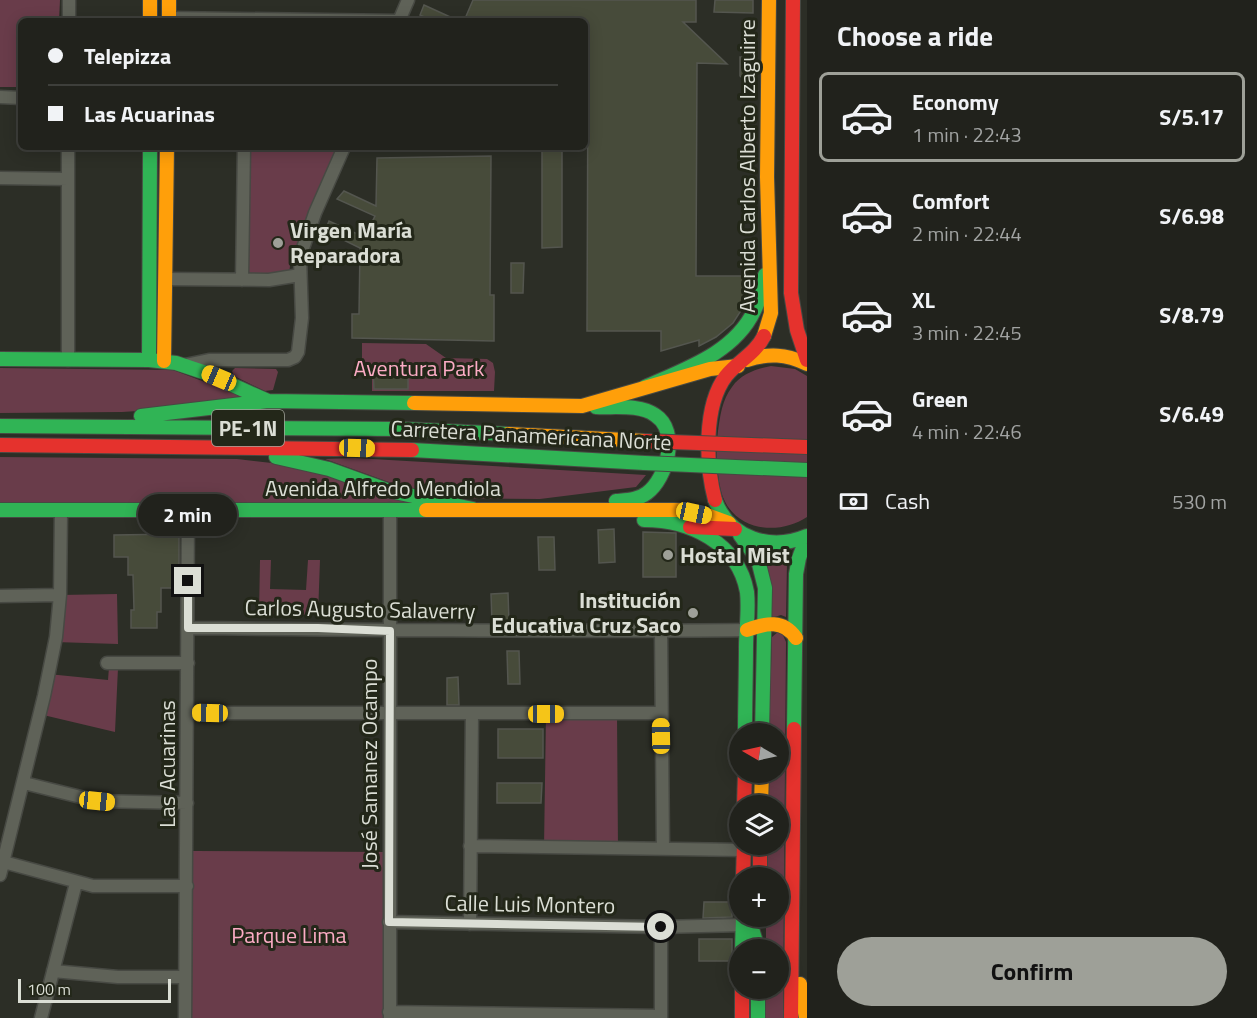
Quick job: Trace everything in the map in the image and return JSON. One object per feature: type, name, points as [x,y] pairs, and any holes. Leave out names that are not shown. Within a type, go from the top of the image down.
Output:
[{"type":"main road","points":[[150,0],[150,18]]},
{"type":"main road","points":[[169,0],[169,18]]},
{"type":"main road","name":"Avenida Carlos Alberto Izaguirre","points":[[742,363],[762,339],[771,313],[769,0]]},
{"type":"main road","name":"Avenida Carlos Alberto Izaguirre","points":[[793,0],[791,293],[797,330],[807,362]]},
{"type":"main road","points":[[769,22],[792,22]]},
{"type":"main road","points":[[768,43],[792,42]]},
{"type":"main road","points":[[148,360],[150,150]]},
{"type":"main road","points":[[164,362],[167,150]]},
{"type":"main road","points":[[645,387],[712,356],[744,328],[760,296],[769,244]]},
{"type":"main road","points":[[791,293],[797,311],[807,329]]},
{"type":"main road","name":"Avenida Carlos Alberto Izaguirre","points":[[762,723],[765,588],[763,574],[758,560],[722,514],[713,493],[710,434],[715,401],[721,383],[730,371],[762,355],[778,354],[807,362]]},
{"type":"main road","points":[[0,359],[148,360],[185,365],[268,401]]},
{"type":"main road","points":[[582,406],[710,369],[742,363]]},
{"type":"main road","points":[[93,427],[132,417],[268,401],[582,406],[647,412],[661,420],[666,428],[668,440],[667,461],[663,474],[653,489],[638,498],[532,509]]},
{"type":"main road","name":"Carretera Panamericana Norte","points":[[0,426],[403,429],[807,447]]},
{"type":"main road","name":"Carretera Panamericana Norte","points":[[0,445],[402,449],[807,470]]},
{"type":"main road","points":[[195,446],[303,462],[390,491],[473,508],[552,517],[734,527],[753,539],[772,544],[807,537]]},
{"type":"main road","name":"Avenida Alfredo Mendiola","points":[[0,510],[473,508],[678,510],[707,515],[734,527]]},
{"type":"main road","points":[[690,526],[720,545],[741,573],[747,594],[745,723]]},
{"type":"main road","points":[[791,1018],[796,574],[802,547],[807,537]]},
{"type":"main road","points":[[747,630],[764,623],[784,626],[790,629],[796,638]]},
{"type":"main road","points":[[794,741],[807,659]]},
{"type":"main road","points":[[792,950],[798,963],[806,1018]]},
{"type":"main road","points":[[742,999],[742,1018]]},
{"type":"main road","points":[[758,999],[758,1018]]},
{"type":"street","points":[[69,0],[69,18]]},
{"type":"street","points":[[400,18],[408,0]]},
{"type":"street","points":[[0,97],[18,98]]},
{"type":"street","points":[[68,150],[68,360]]},
{"type":"street","points":[[242,280],[244,150]]},
{"type":"street","points":[[185,365],[209,360],[288,360],[296,357],[302,318],[300,257],[315,213],[343,150]]},
{"type":"street","points":[[0,178],[68,178]]},
{"type":"street","points":[[166,279],[269,280],[300,274]]},
{"type":"street","name":"José Samanez Ocampo","points":[[389,1015],[390,509]]},
{"type":"street","points":[[0,875],[24,783],[56,637],[60,595],[61,510]]},
{"type":"street","name":"Las Acuarinas","points":[[185,1018],[188,510]]},
{"type":"street","points":[[0,596],[60,595]]},
{"type":"street","name":"Carlos Augusto Salaverry","points":[[188,628],[318,628],[390,631],[747,630]]},
{"type":"street","points":[[662,631],[663,849]]},
{"type":"street","points":[[107,663],[188,663]]},
{"type":"street","points":[[188,713],[661,713]]},
{"type":"street","points":[[470,924],[472,714]]},
{"type":"street","points":[[24,783],[97,801],[187,803]]},
{"type":"street","points":[[470,846],[663,849],[729,847]]},
{"type":"street","points":[[2,861],[75,882],[112,888],[187,886]]},
{"type":"street","points":[[41,1018],[75,882]]},
{"type":"street","name":"Calle Luis Montero","points":[[389,922],[661,927],[729,920]]},
{"type":"street","points":[[389,1015],[661,1017],[661,927]]},
{"type":"street","points":[[53,971],[97,976],[185,977]]},
{"type":"green space","points":[[0,0],[60,0],[59,18],[18,18],[18,87],[0,87]]},
{"type":"green space","points":[[248,150],[339,150],[291,258],[289,274],[246,275]]},
{"type":"green space","name":"Aventura Park","points":[[362,343],[426,344],[446,358],[487,359],[493,363],[495,372],[494,391],[372,391],[372,369],[362,369]]},
{"type":"green space","points":[[771,366],[795,369],[807,376],[807,517],[782,527],[769,528],[745,522],[726,504],[719,483],[717,453],[721,414],[729,392],[744,375]]},
{"type":"green space","points":[[0,368],[173,370],[242,396],[184,408],[122,412],[0,413]]},
{"type":"green space","points":[[235,368],[276,369],[278,372],[273,390],[265,391],[234,376],[232,371]]},
{"type":"green space","points":[[0,457],[237,459],[298,466],[431,504],[0,503]]},
{"type":"green space","points":[[355,458],[646,475],[636,487],[540,499],[433,498],[325,459]]},
{"type":"green space","points":[[793,548],[788,553],[787,562],[786,617],[781,615],[771,618],[763,550],[777,552]]},
{"type":"green space","points":[[260,560],[271,560],[270,589],[306,590],[308,560],[320,560],[318,615],[259,614]]},
{"type":"green space","points":[[117,594],[118,644],[55,642],[60,595]]},
{"type":"green space","points":[[778,632],[782,633],[786,642],[785,723],[769,723],[772,637]]},
{"type":"green space","points":[[109,667],[118,668],[115,732],[39,714],[48,674],[108,680]]},
{"type":"green space","points":[[546,714],[617,714],[618,849],[544,847]]},
{"type":"green space","points":[[768,783],[785,783],[785,795],[768,795]]},
{"type":"green space","name":"Parque Lima","points":[[193,851],[385,852],[384,1018],[192,1018]]},
{"type":"green space","points":[[767,855],[784,855],[784,867],[767,867]]},
{"type":"green space","points":[[766,927],[784,927],[784,939],[766,939]]},
{"type":"green space","points":[[765,999],[783,999],[783,1018],[765,1018]]},
{"type":"building","points":[[473,0],[696,0],[696,22],[683,22],[727,64],[697,63],[696,276],[753,276],[742,309],[733,323],[716,337],[699,346],[699,340],[661,351],[661,331],[587,331],[588,18],[465,18]]},
{"type":"building","points":[[715,0],[753,0],[753,13],[714,12]]},
{"type":"building","points":[[424,5],[452,18],[426,18],[420,15]]},
{"type":"building","points":[[740,57],[753,58],[753,81],[745,80],[740,76]]},
{"type":"building","points":[[542,150],[562,150],[562,247],[542,248]]},
{"type":"building","points":[[491,156],[490,295],[494,295],[494,341],[352,338],[352,314],[359,314],[360,248],[325,231],[329,221],[364,237],[375,216],[337,199],[344,191],[376,206],[377,158]]},
{"type":"building","points":[[511,263],[524,263],[523,293],[511,293]]},
{"type":"building","points":[[408,368],[408,389],[374,389],[373,369]]},
{"type":"building","points":[[614,529],[615,562],[599,563],[598,530]]},
{"type":"building","points":[[643,532],[676,533],[676,577],[643,577]]},
{"type":"building","points":[[179,534],[179,588],[161,588],[161,612],[157,612],[157,628],[131,628],[131,610],[134,610],[133,575],[128,575],[128,557],[114,557],[114,535]]},
{"type":"building","points":[[538,537],[554,537],[555,570],[539,570]]},
{"type":"building","points":[[508,593],[509,622],[492,622],[491,594]]},
{"type":"building","points":[[507,651],[519,651],[520,684],[508,684]]},
{"type":"building","points":[[458,677],[459,705],[447,705],[447,678]]},
{"type":"building","points":[[498,729],[543,729],[543,758],[498,758]]},
{"type":"building","points":[[497,783],[542,783],[541,803],[497,803]]},
{"type":"building","points":[[704,902],[729,902],[729,917],[703,918]]},
{"type":"building","points":[[699,939],[729,939],[729,961],[699,961]]},
{"type":"traffic: fast","points":[[149,360],[150,150]]},
{"type":"traffic: fast","points":[[645,387],[707,358],[734,338],[745,326],[756,307],[765,275]]},
{"type":"traffic: fast","points":[[0,359],[149,360],[176,363],[206,373],[268,401],[414,403]]},
{"type":"traffic: fast","points":[[141,416],[268,401]]},
{"type":"traffic: fast","points":[[596,407],[642,409],[663,422],[667,432],[668,454],[665,466],[654,486],[640,497],[616,501]]},
{"type":"traffic: fast","points":[[0,426],[403,429],[508,434]]},
{"type":"traffic: fast","points":[[412,450],[645,463]]},
{"type":"traffic: fast","points":[[276,457],[329,469],[390,491],[473,509]]},
{"type":"traffic: fast","points":[[645,463],[807,470]]},
{"type":"traffic: fast","points":[[715,500],[721,513],[730,524],[753,538],[779,542],[807,536]]},
{"type":"traffic: fast","points":[[0,510],[426,510]]},
{"type":"traffic: fast","points":[[644,520],[678,524],[709,537],[722,547],[742,575],[748,606],[745,723]]},
{"type":"traffic: fast","points":[[740,535],[758,560],[765,588],[762,723]]},
{"type":"traffic: fast","points":[[794,729],[796,574],[807,537]]},
{"type":"traffic: fast","points":[[742,939],[743,927]]},
{"type":"traffic: fast","points":[[751,927],[755,939]]},
{"type":"traffic: fast","points":[[758,999],[758,1018]]},
{"type":"traffic: slow","points":[[150,0],[150,18]]},
{"type":"traffic: slow","points":[[169,0],[169,18]]},
{"type":"traffic: slow","points":[[764,336],[771,313],[767,177],[769,0]]},
{"type":"traffic: slow","points":[[164,361],[167,150]]},
{"type":"traffic: slow","points":[[747,360],[763,356],[777,356],[792,358],[807,364]]},
{"type":"traffic: slow","points":[[414,403],[582,406],[710,369],[738,366]]},
{"type":"traffic: slow","points":[[508,434],[645,441]]},
{"type":"traffic: slow","points":[[426,510],[678,510],[707,515],[729,523]]},
{"type":"traffic: slow","points":[[747,630],[774,624],[786,628],[796,638]]},
{"type":"traffic: slow","points":[[761,795],[762,783]]},
{"type":"traffic: slow","points":[[800,984],[806,1018]]},
{"type":"traffic: jam","points":[[793,0],[791,293],[797,330],[807,360]]},
{"type":"traffic: jam","points":[[715,500],[708,454],[713,403],[726,376],[756,348],[764,336]]},
{"type":"traffic: jam","points":[[645,441],[807,447]]},
{"type":"traffic: jam","points":[[0,445],[412,450]]},
{"type":"traffic: jam","points":[[690,527],[735,529]]},
{"type":"traffic: jam","points":[[791,1018],[794,729]]},
{"type":"traffic: jam","points":[[744,795],[745,783]]},
{"type":"traffic: jam","points":[[743,867],[744,855]]},
{"type":"traffic: jam","points":[[760,855],[760,867]]},
{"type":"traffic: jam","points":[[742,999],[742,1018]]},
{"type":"place","name":"Virgen María Reparadora","points":[[278,243]]},
{"type":"place","name":"Hostal Mist","points":[[668,555]]},
{"type":"place","name":"Institución Educativa Cruz Saco","points":[[693,613]]},
{"type":"route","points":[[188,581],[188,628],[318,628],[390,631],[389,922],[661,927]]}]
